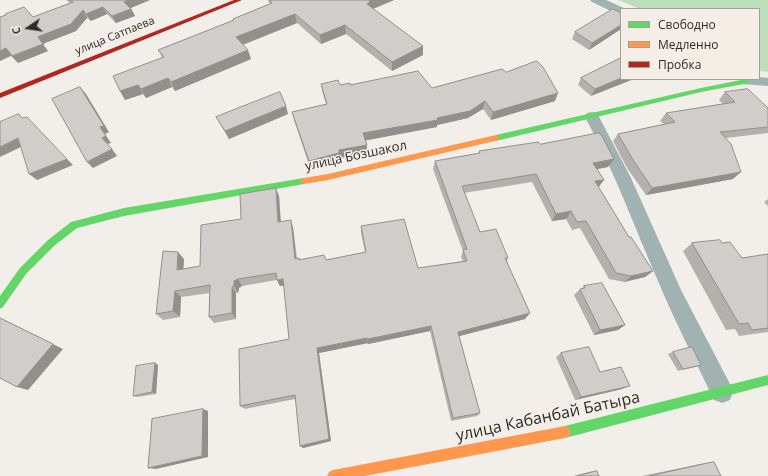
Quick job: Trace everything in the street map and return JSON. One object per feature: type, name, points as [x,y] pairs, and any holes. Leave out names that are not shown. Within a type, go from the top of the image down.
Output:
[{"type":"street","name":"улица Сатпаева","points":[[0,96],[239,0]]},
{"type":"street","points":[[596,0],[620,11]]},
{"type":"street","points":[[746,80],[768,82]]},
{"type":"street","name":"улица Бозшакол","points":[[0,304],[23,271],[51,243],[74,225],[124,212],[328,177],[592,117],[724,84],[746,80]]},
{"type":"street","points":[[592,117],[602,133],[630,194],[668,283],[722,392]]},
{"type":"street","name":"улица Кабанбай Батыра","points":[[333,476],[572,431],[768,380]]},
{"type":"green space","points":[[618,0],[768,0],[768,72],[760,71],[760,8],[638,8]]},
{"type":"building","points":[[70,0],[129,0],[124,2],[131,9],[112,16],[103,7],[86,14],[83,10],[71,24],[38,37],[43,44],[12,56],[6,48],[0,51],[0,17],[24,7],[33,17],[73,2]]},
{"type":"building","points":[[372,0],[367,4],[423,46],[392,62],[345,25],[320,35],[295,14],[236,37],[248,50],[171,82],[168,78],[141,89],[138,85],[120,91],[113,76],[164,57],[158,50],[234,20],[233,19],[272,3],[269,1]]},
{"type":"building","points":[[613,9],[620,12],[620,26],[592,43],[575,32]]},
{"type":"building","points":[[620,58],[620,78],[595,89],[581,78]]},
{"type":"building","points":[[537,61],[543,67],[558,93],[493,112],[485,101],[470,111],[437,118],[438,120],[363,133],[367,145],[339,150],[339,153],[309,161],[292,112],[327,104],[321,84],[338,80],[340,85],[350,83],[350,85],[418,71],[432,88],[502,69],[506,72]]},
{"type":"building","points":[[80,87],[104,126],[100,127],[106,136],[102,138],[112,149],[87,162],[52,99]]},
{"type":"building","points":[[748,89],[768,108],[768,127],[720,132],[731,144],[741,172],[652,188],[618,134],[675,122],[666,113],[735,102],[725,92]]},
{"type":"building","points":[[280,92],[286,106],[225,131],[216,117]]},
{"type":"building","points":[[19,114],[22,118],[27,117],[67,159],[29,174],[18,138],[0,147],[0,122]]},
{"type":"building","points":[[599,133],[614,159],[593,163],[604,180],[595,181],[629,237],[631,237],[653,271],[631,276],[616,273],[586,221],[577,222],[571,211],[556,214],[536,174],[462,186],[480,232],[496,229],[508,258],[505,258],[530,313],[458,332],[480,413],[453,418],[431,326],[317,348],[329,439],[300,446],[295,395],[240,406],[239,349],[289,339],[283,279],[277,280],[276,273],[238,279],[234,281],[234,286],[232,287],[232,313],[209,317],[210,285],[175,291],[173,311],[156,314],[163,251],[178,252],[177,270],[200,266],[201,225],[241,219],[240,194],[276,188],[278,222],[291,220],[295,259],[299,258],[299,260],[324,255],[326,260],[366,252],[361,226],[404,219],[418,268],[467,261],[463,250],[467,249],[435,161],[480,153],[479,151],[538,142],[540,144]]},
{"type":"building","points":[[720,240],[722,243],[730,242],[742,258],[768,254],[768,328],[752,330],[748,323],[739,324],[692,243]]},
{"type":"building","points":[[602,283],[625,325],[600,330],[580,289],[585,288],[584,286]]},
{"type":"building","points":[[0,318],[53,344],[17,387],[0,378]]},
{"type":"building","points":[[589,347],[600,372],[621,367],[630,386],[581,397],[561,353]]},
{"type":"building","points":[[692,347],[701,365],[683,369],[673,352]]},
{"type":"building","points":[[155,363],[152,392],[133,396],[136,366]]},
{"type":"building","points":[[203,409],[202,456],[148,468],[152,419]]},
{"type":"building","points":[[714,462],[721,476],[649,476]]},
{"type":"building","points":[[597,471],[599,476],[577,476]]},
{"type":"traffic: fast","points":[[496,138],[701,90],[747,81]]},
{"type":"traffic: fast","points":[[0,304],[23,271],[51,243],[74,225],[124,212],[304,181]]},
{"type":"traffic: fast","points":[[565,432],[768,380]]},
{"type":"traffic: slow","points":[[304,181],[328,177],[496,138]]},
{"type":"traffic: slow","points":[[333,476],[565,432]]},
{"type":"traffic: jam","points":[[0,96],[239,0]]}]
